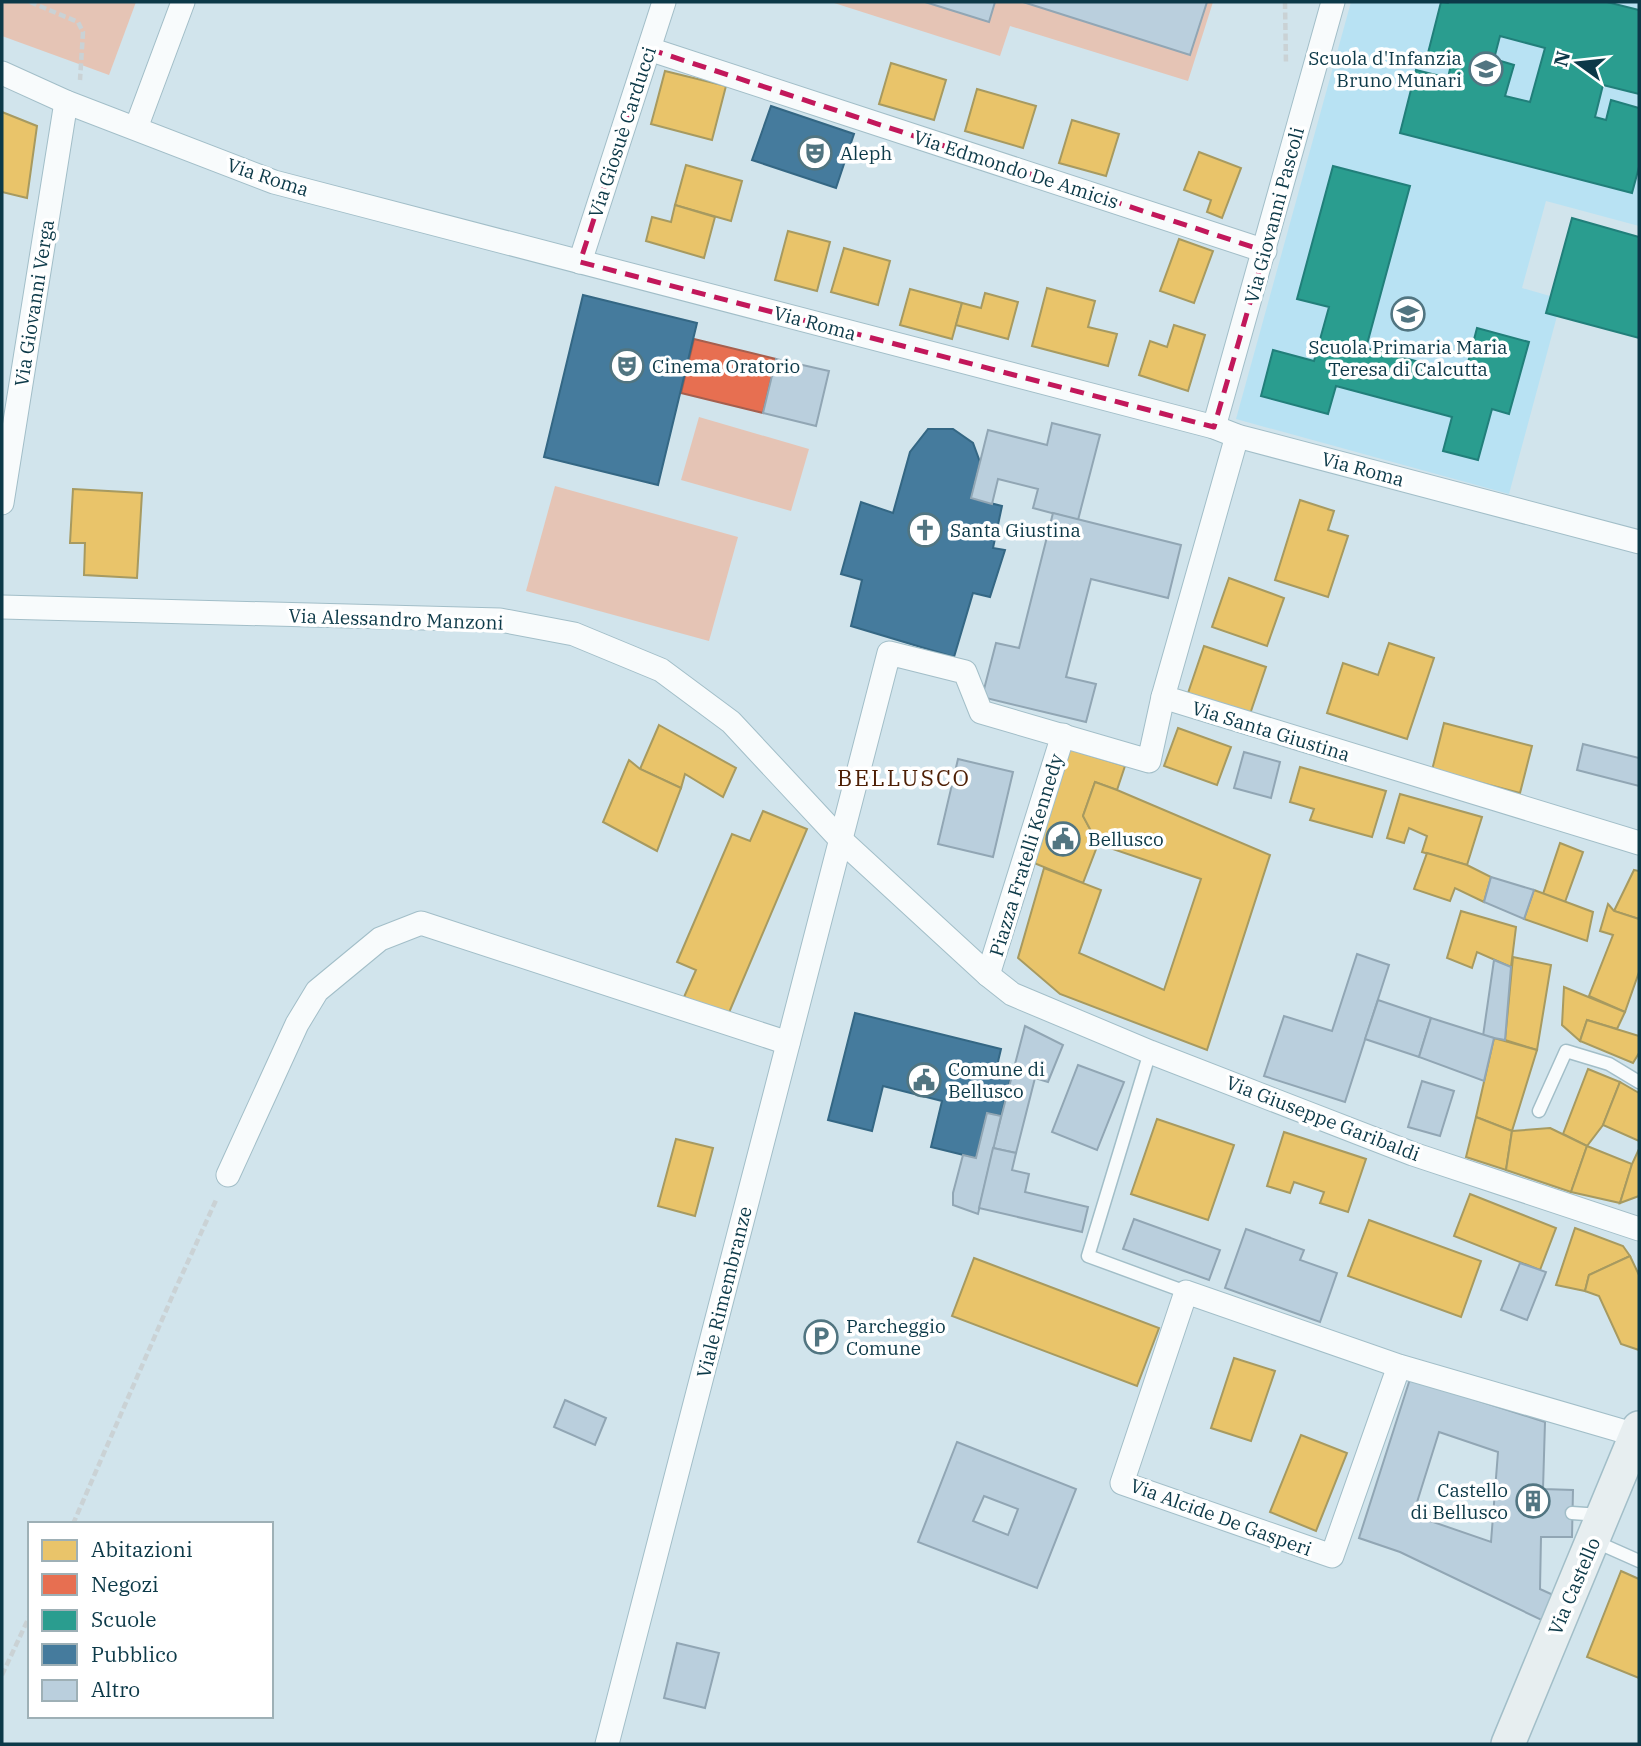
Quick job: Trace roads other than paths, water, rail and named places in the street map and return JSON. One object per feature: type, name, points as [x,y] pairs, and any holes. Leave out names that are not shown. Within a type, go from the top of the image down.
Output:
[{"type":"street","points":[[136,128],[183,2]]},
{"type":"street","name":"Via Giosuè Carducci","points":[[580,262],[664,2]]},
{"type":"street","name":"Via Giovanni Pascoli","points":[[1214,427],[1332,2]]},
{"type":"street","name":"Via Edmondo De Amicis","points":[[649,49],[1265,251]]},
{"type":"street","name":"Via Roma","points":[[2,73],[66,102],[274,182],[1214,427],[1237,436],[1639,542]]},
{"type":"street","name":"Via Giovanni Verga","points":[[2,503],[66,102]]},
{"type":"street","points":[[1063,735],[1149,761],[1163,698],[1237,436]]},
{"type":"street","name":"Via Alessandro Manzoni","points":[[2,607],[499,620],[574,634],[661,670],[732,722],[841,839]]},
{"type":"street","name":"Viale Rimembranze","points":[[607,1744],[889,653],[965,672],[981,712],[1063,735]]},
{"type":"street","name":"Via Santa Giustina","points":[[1163,698],[1639,843]]},
{"type":"street","name":"Piazza Fratelli Kennedy","points":[[988,975],[1063,735]]},
{"type":"street","name":"Piazza Fratelli Kennedy","points":[[841,839],[988,975],[1013,994]]},
{"type":"street","points":[[228,1175],[297,1024],[317,990],[380,939],[421,923],[788,1043]]},
{"type":"street","name":"Via Giuseppe Garibaldi","points":[[1013,994],[1150,1052],[1413,1154],[1639,1230]]},
{"type":"street","points":[[1186,1292],[1399,1366],[1638,1431]]},
{"type":"street","name":"Via Alcide De Gasperi","points":[[1186,1292],[1122,1483],[1161,1497],[1332,1556],[1399,1366]]},
{"type":"street","name":"Via Castello","points":[[1508,1744],[1590,1523],[1638,1431]]},
{"type":"lane","points":[[1539,1111],[1566,1051],[1609,1064],[1639,1082]]},
{"type":"lane","points":[[1150,1052],[1088,1256],[1186,1292]]},
{"type":"lane","points":[[1590,1523],[1639,1561]]},
{"type":"place","name":"Scuola d'Infanzia Bruno Munari","points":[[1486,69]]},
{"type":"place","name":"Aleph","points":[[815,153]]},
{"type":"place","name":"Scuola Primaria Maria Teresa di Calcutta","points":[[1408,314]]},
{"type":"place","name":"Cinema Oratorio","points":[[627,366]]},
{"type":"place","name":"Santa Giustina","points":[[925,530]]},
{"type":"place","name":"Bellusco","points":[[1063,839]]},
{"type":"place","name":"Comune di Bellusco","points":[[924,1080]]},
{"type":"place","name":"Parcheggio Comune","points":[[821,1337]]},
{"type":"place","name":"Castello di Bellusco","points":[[1533,1501]]},
{"type":"district","name":"BELLUSCO","points":[[904,778]]}]
